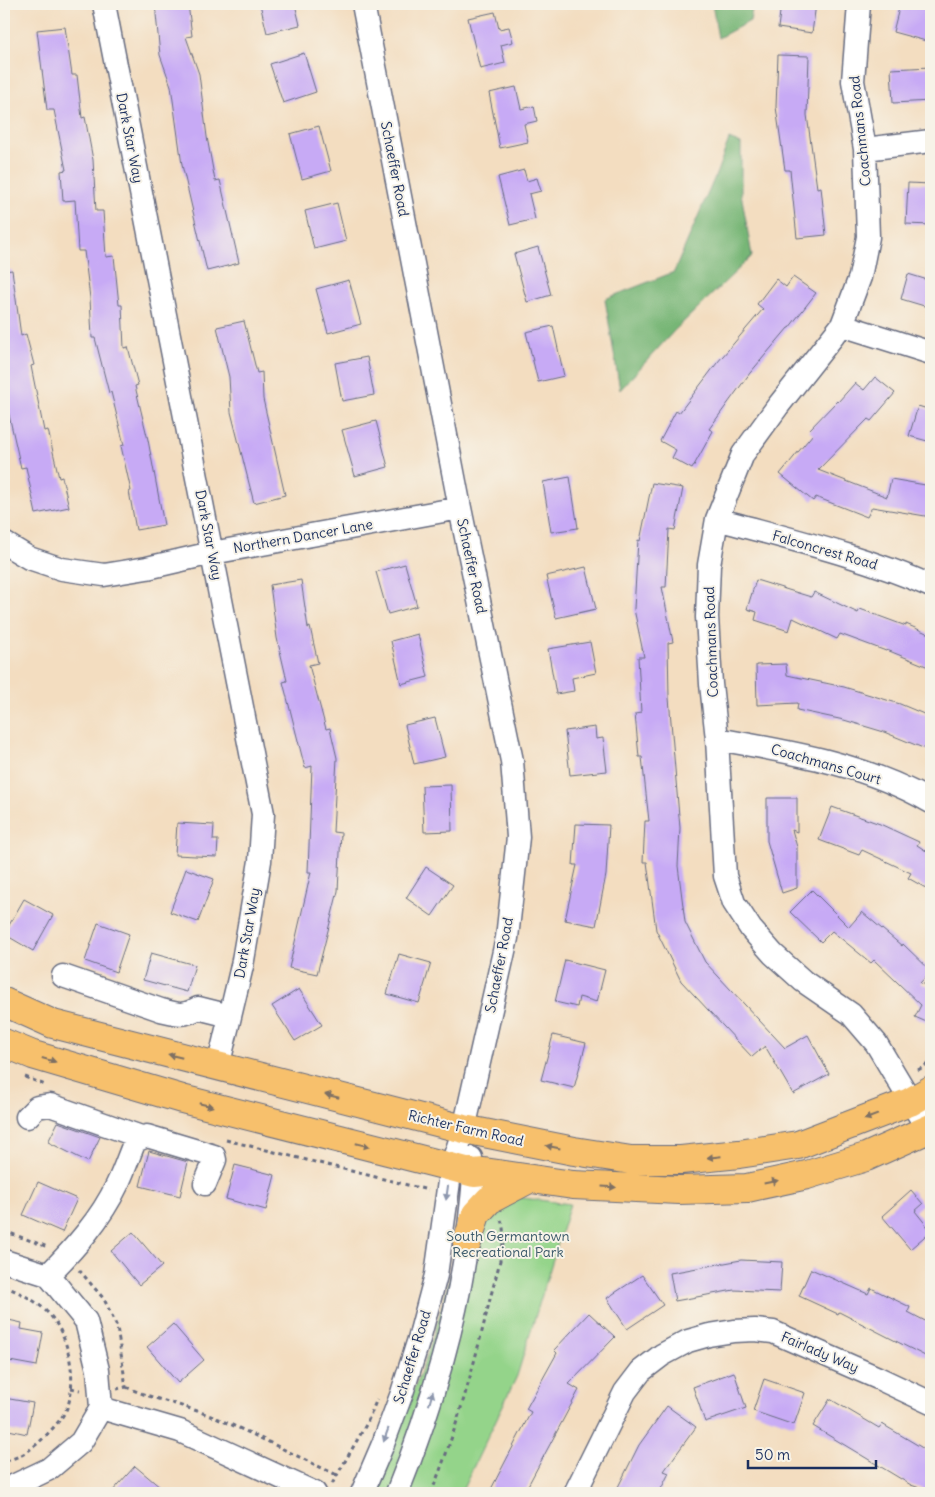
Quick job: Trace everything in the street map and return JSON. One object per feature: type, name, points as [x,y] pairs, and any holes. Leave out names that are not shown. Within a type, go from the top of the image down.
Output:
[{"type":"main road","name":"Richter Farm Road","points":[[4,1002],[53,1024],[464,1129],[574,1151],[631,1160],[681,1160],[798,1145],[913,1091]]},
{"type":"main road","points":[[4,1043],[33,1055],[182,1099],[462,1170],[573,1185],[679,1190],[746,1188],[866,1158],[930,1131]]},
{"type":"main road","points":[[467,1242],[476,1214],[489,1200],[529,1178]]},
{"type":"street","name":"Dark Star Way","points":[[104,4],[263,814],[258,870],[242,966],[218,1067]]},
{"type":"street","name":"Schaeffer Road","points":[[363,4],[460,508],[512,762],[518,837],[507,938],[464,1129],[462,1170],[467,1242],[460,1286],[430,1402],[412,1456],[396,1493]]},
{"type":"street","name":"Coachmans Road","points":[[858,4],[854,81],[865,148],[868,237],[860,277],[842,325],[778,406],[744,454],[717,520],[709,565],[707,617],[711,684],[717,739],[725,876],[734,903],[751,929],[773,954],[803,981],[851,1014],[876,1043],[913,1091],[930,1131]]},
{"type":"street","points":[[865,148],[931,141]]},
{"type":"street","points":[[842,325],[931,353]]},
{"type":"street","name":"Northern Dancer Lane","points":[[4,543],[29,558],[62,570],[104,575],[147,568],[212,553],[460,508]]},
{"type":"street","name":"Falconcrest Road","points":[[717,520],[821,548],[904,574],[931,586]]},
{"type":"street","name":"Coachmans Court","points":[[717,739],[792,752],[869,773],[931,802]]},
{"type":"street","points":[[63,976],[177,1014],[188,1014],[198,1008],[230,1016]]},
{"type":"street","points":[[26,1116],[37,1107],[50,1105],[142,1137]]},
{"type":"street","points":[[48,1274],[65,1258],[101,1214],[117,1184],[135,1141],[147,1136],[214,1156],[215,1160],[205,1184]]},
{"type":"street","name":"Schaeffer Road","points":[[362,1493],[383,1444],[419,1339],[462,1170]]},
{"type":"street","points":[[4,1261],[48,1274],[86,1321],[98,1370],[101,1408],[81,1442],[49,1469],[9,1488],[4,1488]]},
{"type":"street","name":"Fairlady Way","points":[[575,1493],[625,1392],[641,1371],[662,1355],[688,1340],[709,1335],[755,1330],[773,1332],[842,1361],[931,1403]]},
{"type":"street","points":[[101,1408],[180,1431],[322,1490]]},
{"type":"path","points":[[913,1091],[931,1062]]},
{"type":"path","points":[[429,1190],[430,1197]]},
{"type":"path","points":[[4,1286],[29,1297],[48,1312],[64,1334],[70,1361],[71,1388],[67,1409],[48,1434],[26,1453],[4,1462]]},
{"type":"path","points":[[126,1387],[139,1393],[180,1404],[212,1416],[337,1475]]},
{"type":"path","points":[[322,1490],[337,1475],[366,1424],[378,1397]]},
{"type":"green space","points":[[712,4],[753,4],[750,21],[718,38]]},
{"type":"green space","points":[[729,139],[741,144],[741,193],[752,256],[674,331],[620,390],[605,299],[674,272],[717,172]]},
{"type":"green space","name":"South Germantown Recreational Park","points":[[492,1194],[570,1204],[517,1376],[461,1493],[379,1493],[373,1477],[408,1403],[426,1358],[443,1303],[467,1210]]},
{"type":"building","points":[[155,4],[188,4],[192,36],[186,37],[199,74],[215,181],[220,180],[239,263],[207,271],[182,165],[171,86],[160,55]]},
{"type":"building","points":[[260,4],[295,4],[300,25],[267,33]]},
{"type":"building","points":[[781,4],[816,4],[812,33],[778,28]]},
{"type":"building","points":[[900,4],[931,4],[931,23],[926,41],[893,32]]},
{"type":"building","points":[[495,12],[499,29],[509,27],[513,42],[501,45],[505,63],[480,69],[468,18]]},
{"type":"building","points":[[65,27],[72,75],[77,75],[82,118],[85,117],[93,160],[96,211],[103,211],[106,257],[114,256],[119,305],[122,305],[124,348],[128,347],[138,385],[135,386],[148,440],[164,525],[136,530],[129,491],[131,491],[121,446],[124,445],[95,338],[92,338],[90,298],[84,251],[78,251],[75,200],[63,201],[61,171],[66,170],[54,110],[47,110],[37,30]]},
{"type":"building","points":[[304,53],[316,92],[283,103],[270,64]]},
{"type":"building","points":[[778,55],[809,56],[807,115],[817,188],[821,187],[826,235],[797,238],[790,170],[785,170],[776,107]]},
{"type":"building","points":[[931,67],[931,101],[893,103],[891,69]]},
{"type":"building","points":[[516,87],[521,109],[534,106],[537,121],[524,124],[528,142],[500,148],[489,93]]},
{"type":"building","points":[[319,126],[331,171],[302,179],[290,134]]},
{"type":"building","points":[[524,170],[527,181],[537,178],[541,191],[529,194],[535,219],[510,225],[498,177]]},
{"type":"building","points":[[908,183],[931,184],[931,225],[906,224]]},
{"type":"building","points":[[337,203],[346,241],[314,249],[305,211]]},
{"type":"building","points":[[538,247],[551,295],[527,302],[514,254]]},
{"type":"building","points":[[12,270],[21,336],[26,334],[34,365],[31,366],[44,431],[48,430],[59,478],[62,477],[69,507],[36,514],[26,467],[21,468],[4,393],[4,271]]},
{"type":"building","points":[[908,274],[931,281],[931,308],[901,299]]},
{"type":"building","points":[[793,277],[816,293],[750,373],[709,429],[713,431],[692,469],[672,458],[676,450],[660,441],[676,411],[679,413],[717,363],[763,309],[757,304],[776,279],[786,287]]},
{"type":"building","points":[[349,280],[361,324],[328,333],[316,289]]},
{"type":"building","points":[[244,321],[257,373],[262,372],[263,399],[285,495],[254,503],[231,412],[229,377],[217,327]]},
{"type":"building","points":[[553,326],[564,376],[538,382],[526,332]]},
{"type":"building","points":[[367,357],[374,395],[342,401],[335,363]]},
{"type":"building","points":[[875,377],[895,393],[871,421],[868,419],[818,470],[887,497],[891,479],[931,486],[931,517],[872,507],[867,517],[816,497],[813,501],[780,474],[813,434],[809,430],[837,401],[855,383],[864,390]]},
{"type":"building","points":[[918,406],[931,410],[931,442],[909,436]]},
{"type":"building","points":[[376,421],[388,467],[355,476],[342,430]]},
{"type":"building","points":[[570,477],[578,528],[551,532],[543,482]]},
{"type":"building","points":[[652,483],[683,488],[675,530],[669,529],[666,587],[662,587],[673,642],[668,643],[669,698],[680,828],[678,866],[685,922],[705,962],[785,1048],[808,1035],[829,1074],[793,1094],[765,1046],[752,1057],[681,981],[656,930],[647,862],[643,862],[645,821],[649,821],[642,757],[639,757],[635,714],[641,713],[638,657],[644,657],[634,609],[638,540],[640,541]]},
{"type":"building","points":[[405,564],[417,606],[388,614],[376,572]]},
{"type":"building","points":[[586,567],[596,609],[556,618],[546,576]]},
{"type":"building","points":[[301,580],[308,628],[310,627],[318,663],[309,665],[326,729],[330,728],[337,758],[333,832],[341,833],[338,891],[317,974],[289,968],[311,872],[308,872],[312,766],[305,768],[283,682],[287,681],[277,638],[270,585]]},
{"type":"building","points":[[756,580],[811,597],[814,592],[858,613],[860,609],[906,626],[906,624],[931,635],[931,668],[840,634],[837,639],[793,618],[789,631],[755,620],[757,612],[747,609]]},
{"type":"building","points":[[418,634],[428,677],[401,684],[391,641]]},
{"type":"building","points":[[590,642],[596,673],[572,678],[574,691],[556,694],[548,649]]},
{"type":"building","points":[[786,664],[787,675],[844,687],[900,704],[931,717],[931,743],[928,750],[884,732],[844,720],[797,710],[798,703],[757,705],[756,665]]},
{"type":"building","points":[[435,718],[445,757],[414,764],[405,725]]},
{"type":"building","points":[[595,727],[596,739],[603,738],[607,771],[570,775],[565,731]]},
{"type":"building","points":[[451,785],[452,831],[424,832],[422,786]]},
{"type":"building","points":[[767,798],[797,798],[797,832],[792,830],[797,847],[797,888],[782,893],[767,841]]},
{"type":"building","points":[[832,807],[880,824],[919,842],[917,845],[931,854],[931,891],[908,878],[911,873],[862,850],[859,855],[819,840]]},
{"type":"building","points":[[177,823],[214,825],[213,840],[218,840],[217,857],[175,855]]},
{"type":"building","points":[[576,824],[609,825],[606,875],[596,926],[565,920],[577,865],[573,865]]},
{"type":"building","points":[[426,867],[453,885],[432,916],[406,898]]},
{"type":"building","points":[[186,869],[214,879],[198,922],[170,912]]},
{"type":"building","points":[[812,890],[849,927],[862,912],[902,946],[903,944],[931,971],[920,983],[928,986],[931,980],[931,1024],[915,1017],[921,1005],[874,960],[871,963],[832,931],[821,942],[790,912]]},
{"type":"building","points":[[24,899],[53,915],[33,951],[4,934]]},
{"type":"building","points":[[98,923],[129,934],[116,972],[85,961]]},
{"type":"building","points":[[151,953],[195,965],[187,992],[143,980]]},
{"type":"building","points":[[399,954],[431,963],[419,1003],[387,994]]},
{"type":"building","points":[[565,960],[605,970],[597,1002],[579,997],[577,1007],[555,1002]]},
{"type":"building","points":[[299,989],[322,1025],[295,1041],[272,1006]]},
{"type":"building","points":[[553,1035],[586,1043],[574,1088],[541,1080]]},
{"type":"building","points":[[58,1122],[100,1137],[88,1162],[48,1142]]},
{"type":"building","points":[[149,1151],[188,1162],[180,1196],[140,1186]]},
{"type":"building","points":[[235,1165],[275,1175],[266,1210],[226,1199]]},
{"type":"building","points":[[38,1182],[77,1199],[62,1232],[23,1215]]},
{"type":"building","points":[[911,1190],[923,1204],[915,1211],[931,1231],[910,1249],[882,1216]]},
{"type":"building","points":[[133,1232],[162,1266],[139,1285],[111,1251]]},
{"type":"building","points":[[741,1260],[782,1262],[780,1292],[734,1290],[675,1301],[670,1273]]},
{"type":"building","points":[[811,1269],[868,1294],[871,1288],[910,1307],[908,1312],[931,1324],[931,1359],[839,1312],[838,1314],[799,1296]]},
{"type":"building","points":[[642,1275],[663,1305],[627,1329],[607,1298]]},
{"type":"building","points":[[589,1313],[615,1337],[569,1384],[579,1390],[524,1493],[489,1493],[531,1412],[526,1409],[557,1353],[554,1350]]},
{"type":"building","points":[[4,1319],[22,1323],[21,1329],[43,1333],[37,1366],[4,1360]]},
{"type":"building","points":[[173,1324],[204,1360],[178,1383],[147,1347]]},
{"type":"building","points":[[734,1372],[746,1408],[705,1422],[693,1387]]},
{"type":"building","points":[[764,1379],[805,1393],[794,1425],[753,1411]]},
{"type":"building","points":[[4,1398],[33,1403],[27,1434],[4,1429]]},
{"type":"building","points":[[830,1399],[879,1428],[882,1424],[931,1453],[931,1492],[911,1485],[813,1426]]},
{"type":"building","points":[[667,1406],[696,1427],[664,1471],[669,1473],[659,1493],[615,1493],[639,1445]]},
{"type":"building","points":[[135,1466],[167,1493],[111,1493]]}]
